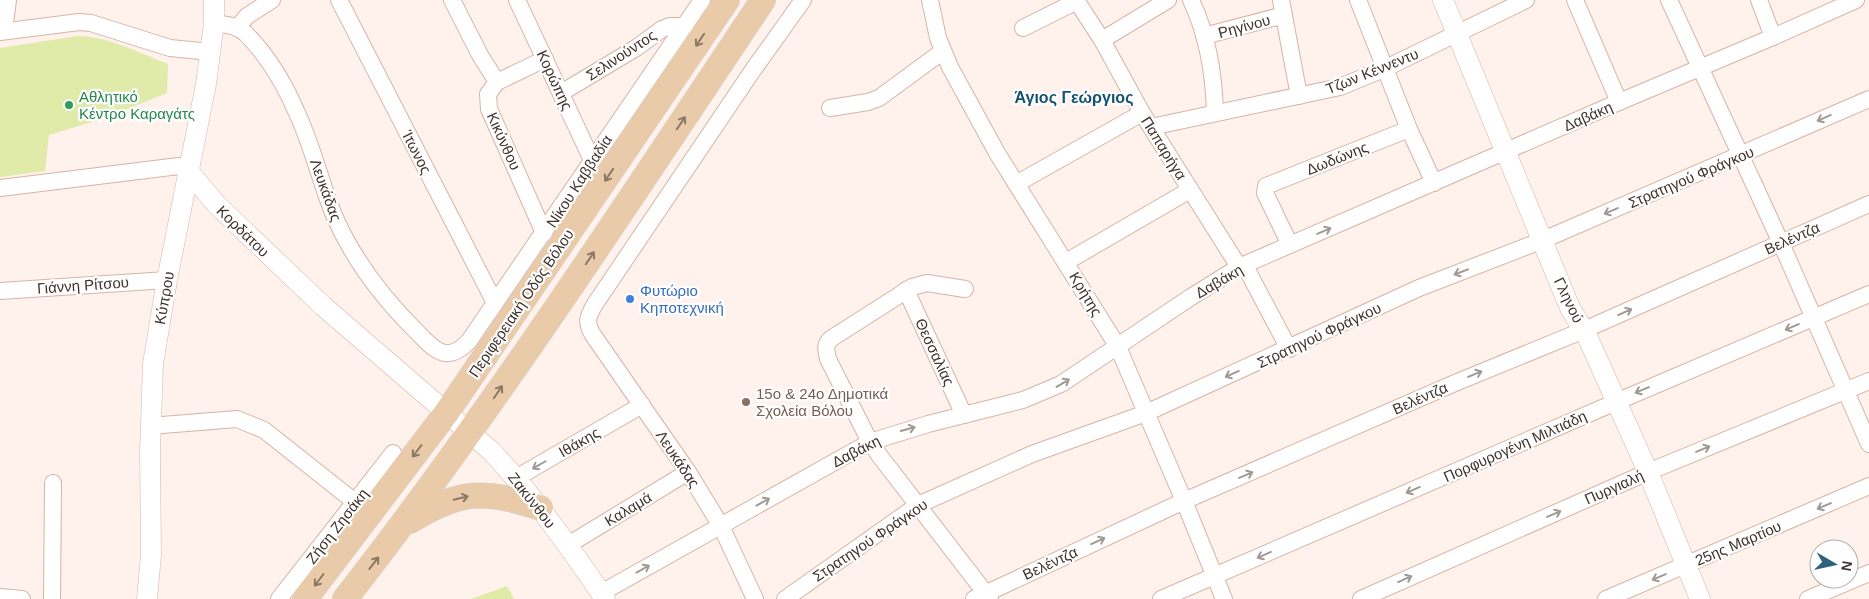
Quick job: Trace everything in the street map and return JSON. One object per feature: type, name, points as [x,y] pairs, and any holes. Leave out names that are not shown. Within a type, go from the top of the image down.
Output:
[{"type":"main road","name":"Περιφερειακή Οδός Βόλου","points":[[305,599],[446,412],[727,0]]},
{"type":"main road","name":"Περιφερειακή Οδός Βόλου","points":[[345,599],[402,526],[471,432],[763,0]]},
{"type":"main road","points":[[402,526],[438,505],[460,497],[473,495],[498,496],[540,508]]},
{"type":"street","points":[[8,0],[2,32],[79,22],[91,23],[170,48],[211,52]]},
{"type":"street","name":"Κύπρου","points":[[147,599],[151,555],[150,426],[153,364],[167,280],[211,52],[214,0]]},
{"type":"street","points":[[214,23],[237,28],[247,16],[272,0]]},
{"type":"street","name":"Ίτωνος","points":[[338,0],[495,303]]},
{"type":"street","points":[[452,0],[480,55],[497,82],[545,59]]},
{"type":"street","name":"Νίκου Καββαδία","points":[[449,354],[457,352],[469,341],[702,0]]},
{"type":"street","name":"Λευκάδας","points":[[755,599],[721,526],[688,472],[588,327],[587,322],[595,304],[753,70],[803,0]]},
{"type":"street","name":"Κρήτης","points":[[930,0],[935,26],[943,51],[997,153],[1118,348],[1216,576],[1224,599]]},
{"type":"street","points":[[1022,28],[1076,0]]},
{"type":"street","name":"Παπαρήγα","points":[[1076,0],[1102,40],[1142,113],[1190,190],[1242,267],[1289,349]]},
{"type":"street","points":[[1102,40],[1168,0]]},
{"type":"street","points":[[1191,0],[1204,36],[1211,65],[1216,113]]},
{"type":"street","points":[[1358,0],[1409,129],[1434,183]]},
{"type":"street","name":"Γληνού","points":[[1443,0],[1570,308],[1584,330],[1648,472],[1700,599]]},
{"type":"street","name":"Τζων Κέννεντυ","points":[[1151,127],[1340,87],[1386,68],[1526,0]]},
{"type":"street","points":[[1575,0],[1619,102]]},
{"type":"street","points":[[1669,0],[1781,243],[1869,444]]},
{"type":"street","points":[[1759,0],[1773,37]]},
{"type":"street","name":"Δαβάκη","points":[[603,596],[721,526],[870,442],[928,424],[1023,400],[1045,392],[1118,348],[1176,307],[1242,267],[1856,0]]},
{"type":"street","name":"Κορώπης","points":[[522,2],[545,59],[592,160]]},
{"type":"street","points":[[1282,8],[1299,96]]},
{"type":"street","name":"Ρηγίνου","points":[[1204,36],[1282,8]]},
{"type":"street","name":"Σελινούντος","points":[[561,93],[636,48],[662,29],[670,26],[685,26]]},
{"type":"street","name":"Λευκάδας","points":[[237,28],[246,34],[262,54],[291,99],[303,125],[333,213],[349,247],[363,270],[384,297],[434,349],[449,354]]},
{"type":"street","points":[[830,108],[868,102],[879,98],[943,51]]},
{"type":"street","name":"Κικύνθου","points":[[497,82],[488,94],[489,109],[544,233]]},
{"type":"street","name":"Στρατηγού Φράγκου","points":[[785,599],[918,505],[1032,454],[1146,413],[1419,288],[1543,240],[1869,99]]},
{"type":"street","points":[[1016,184],[1142,113]]},
{"type":"street","name":"Δωδώνης","points":[[1290,245],[1265,193],[1265,188],[1409,129]]},
{"type":"street","points":[[0,188],[179,166],[189,172]]},
{"type":"street","name":"Κορδάτου","points":[[189,172],[217,205],[323,306],[446,412]]},
{"type":"street","points":[[1066,262],[1190,190]]},
{"type":"street","name":"Βελέντζα","points":[[983,597],[1184,501],[1455,382],[1584,330],[1869,204]]},
{"type":"street","name":"Γιάννη Ρίτσου","points":[[0,291],[167,280]]},
{"type":"street","points":[[965,289],[927,283],[912,287],[832,338],[826,345],[826,350],[828,359],[870,442],[918,505],[983,597]]},
{"type":"street","name":"Θεσσαλίας","points":[[906,290],[964,415]]},
{"type":"street","name":"Πορφυρογένη Μιλτιάδη","points":[[1161,599],[1869,294]]},
{"type":"street","name":"Πυργιαλή","points":[[1361,599],[1648,472],[1869,381]]},
{"type":"street","name":"Ιθάκης","points":[[516,478],[642,405]]},
{"type":"street","name":"Ζακύνθου","points":[[446,412],[492,451],[516,478],[568,545],[603,596]]},
{"type":"street","points":[[150,426],[232,419],[252,424],[264,430],[355,502]]},
{"type":"street","name":"Ζήση Ζησάκη","points":[[279,599],[393,454]]},
{"type":"street","name":"Καλαμά","points":[[568,545],[688,472]]},
{"type":"street","points":[[52,599],[53,484]]},
{"type":"street","name":"25ης Μαρτίου","points":[[1606,599],[1869,486]]},
{"type":"street","points":[[1816,597],[1869,572]]},
{"type":"street","points":[[0,597],[22,599]]},
{"type":"green space","name":"Αθλητικό Κέντρο Καραγάτς","points":[[77,36],[112,42],[168,64],[167,93],[108,117],[49,135],[45,171],[0,177],[0,48]]},
{"type":"green space","points":[[507,586],[514,599],[471,599]]},
{"type":"place","name":"Αθλητικό Κέντρο Καραγάτς","points":[[69,105]]},
{"type":"place","name":"Φυτώριο Κηποτεχνική","points":[[630,299]]},
{"type":"place","name":"15ο & 24ο Δημοτικά Σχολεία Βόλου","points":[[746,402]]},
{"type":"district","name":"Άγιος Γεώργιος","points":[[1074,97]]}]
